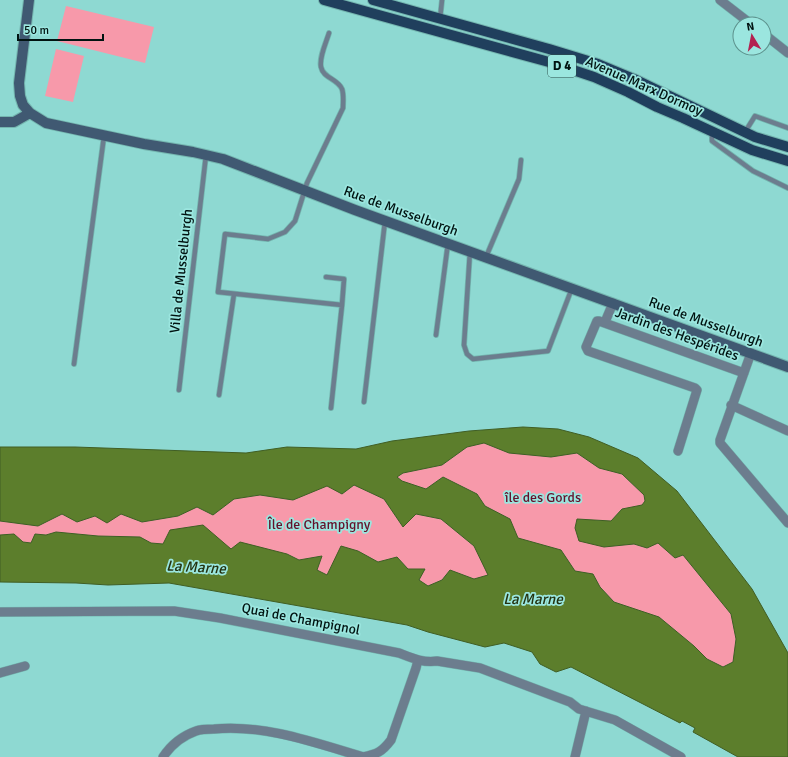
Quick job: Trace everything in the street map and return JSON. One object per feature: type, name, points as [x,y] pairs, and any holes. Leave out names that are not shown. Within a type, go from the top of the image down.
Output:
[{"type":"main road","name":"Avenue Marx Dormoy","points":[[324,0],[549,62],[594,77],[752,150],[788,161]]},
{"type":"main road","name":"Avenue Marx Dormoy","points":[[373,0],[598,64],[634,79],[755,137],[788,147]]},
{"type":"street","points":[[0,122],[14,122],[30,113],[23,105],[20,96],[19,83],[29,0]]},
{"type":"street","points":[[720,0],[741,16]]},
{"type":"street","points":[[772,40],[788,53]]},
{"type":"street","name":"Rue de Musselburgh","points":[[30,113],[46,123],[223,159],[304,191],[788,367]]},
{"type":"street","points":[[605,322],[613,303]]},
{"type":"street","name":"Jardin des Hespérides","points":[[678,451],[697,390],[695,388],[588,351],[586,347],[596,323],[599,320],[605,322],[744,373]]},
{"type":"street","name":"Jardin des Hespérides","points":[[751,353],[731,405],[720,437],[720,443],[788,523]]},
{"type":"street","points":[[731,405],[788,431]]},
{"type":"street","name":"Quai de Champignol","points":[[0,612],[174,612],[220,618],[399,653],[418,660],[430,662],[437,661],[480,668],[570,702],[579,709],[615,720],[681,757]]},
{"type":"street","points":[[163,757],[169,748],[182,737],[197,730],[221,728],[249,729],[290,736],[363,757],[376,754],[384,749],[391,740],[418,660]]},
{"type":"street","points":[[0,673],[25,666]]},
{"type":"street","points":[[575,757],[586,711]]},
{"type":"lane","points":[[440,19],[442,0]]},
{"type":"lane","points":[[329,33],[321,60],[321,67],[328,77],[337,81],[342,88],[344,96],[343,108],[304,191],[295,221],[285,232],[268,239],[225,234],[218,292],[342,306]]},
{"type":"lane","points":[[744,132],[755,116],[788,128]]},
{"type":"lane","points":[[712,131],[712,141],[753,171],[788,188]]},
{"type":"lane","points":[[74,364],[104,135]]},
{"type":"lane","name":"Villa de Musselburgh","points":[[179,390],[206,155]]},
{"type":"lane","points":[[486,257],[519,179],[521,160]]},
{"type":"lane","points":[[364,402],[385,220]]},
{"type":"lane","points":[[436,335],[448,243]]},
{"type":"lane","points":[[470,251],[464,345],[467,354],[472,359],[548,351],[572,288]]},
{"type":"lane","points":[[326,277],[344,279],[331,408]]},
{"type":"lane","points":[[219,395],[234,294]]},
{"type":"green space","points":[[66,6],[154,27],[145,63],[57,41]]},
{"type":"green space","points":[[56,49],[84,56],[73,102],[45,96]]},
{"type":"green space","name":"île des Gords","points":[[484,443],[509,453],[551,457],[577,453],[599,468],[622,474],[644,495],[645,501],[642,506],[622,509],[611,521],[577,519],[604,547],[634,544],[647,548],[658,543],[675,558],[683,555],[731,614],[736,639],[733,662],[723,667],[707,659],[694,646],[659,617],[614,602],[600,587],[593,574],[575,571],[561,550],[517,538],[510,519],[485,506],[477,494],[443,477],[426,489],[402,481],[397,477],[403,473],[442,465],[467,447]]},
{"type":"green space","name":"Île de Champigny","points":[[327,485],[342,494],[354,485],[384,499],[403,527],[416,514],[441,519],[474,546],[489,575],[474,579],[450,570],[442,580],[428,586],[419,580],[425,569],[408,569],[397,557],[378,562],[358,551],[327,575],[317,570],[322,556],[299,560],[287,554],[151,543],[140,537],[98,536],[56,532],[46,535],[35,534],[31,543],[23,542],[14,534],[0,535],[0,521],[38,526],[62,514],[77,522],[95,516],[121,514],[142,522],[178,516],[197,507],[213,515],[234,499],[260,495],[293,500]]},
{"type":"water","name":"La Marne","points":[[523,427],[558,429],[589,437],[638,458],[677,491],[752,589],[788,653],[788,757],[738,757],[693,732],[695,728],[682,721],[680,723],[571,667],[556,672],[540,664],[532,652],[504,643],[485,647],[407,625],[169,583],[108,585],[0,582],[0,535],[14,534],[23,542],[31,543],[35,534],[46,535],[56,532],[98,536],[140,537],[151,543],[163,544],[170,530],[203,525],[231,549],[240,542],[287,554],[299,560],[322,556],[317,570],[327,575],[341,546],[358,551],[378,562],[397,557],[408,569],[425,569],[419,580],[428,586],[442,580],[450,570],[474,579],[488,575],[474,546],[441,519],[416,514],[403,527],[384,499],[354,485],[342,494],[327,486],[293,500],[260,495],[234,499],[213,515],[197,507],[178,516],[142,522],[121,514],[107,523],[95,516],[77,522],[62,514],[38,526],[0,521],[0,447],[75,447],[246,453],[287,447],[356,449],[392,441],[469,431]],"holes":[[[484,443],[509,453],[551,457],[577,453],[599,468],[622,474],[644,495],[645,501],[642,505],[622,509],[611,521],[577,519],[575,528],[579,541],[604,547],[634,544],[647,548],[658,543],[675,558],[683,555],[731,614],[736,639],[733,662],[723,667],[707,659],[694,646],[659,617],[614,602],[600,587],[593,574],[575,571],[561,550],[518,538],[510,519],[485,506],[477,494],[443,477],[426,489],[402,481],[397,477],[403,473],[442,465],[467,447]]]}]
